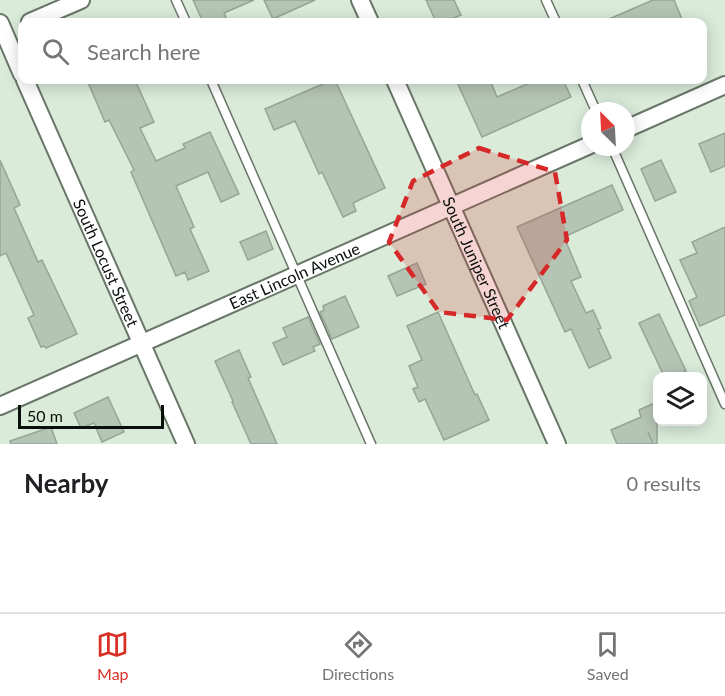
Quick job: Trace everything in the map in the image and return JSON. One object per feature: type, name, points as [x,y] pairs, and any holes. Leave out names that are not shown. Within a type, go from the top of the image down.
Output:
[{"type":"street","points":[[39,18],[81,0]]},
{"type":"street","points":[[360,0],[368,18]]},
{"type":"street","points":[[18,27],[2,31],[18,65]]},
{"type":"street","name":"South Locust Street","points":[[27,84],[186,444]]},
{"type":"street","name":"South Juniper Street","points":[[397,84],[556,444]]},
{"type":"street","points":[[635,125],[725,86]]},
{"type":"street","name":"East Lincoln Avenue","points":[[0,406],[581,149]]},
{"type":"lane","points":[[176,0],[184,18]]},
{"type":"lane","points":[[546,0],[554,18]]},
{"type":"lane","points":[[213,84],[371,444]]},
{"type":"lane","points":[[584,84],[592,102]]},
{"type":"lane","points":[[616,156],[725,404]]},
{"type":"highlighted area","points":[[479,148],[555,172],[567,240],[507,320],[439,312],[389,242],[413,181]]},
{"type":"building","points":[[193,0],[254,0],[224,13],[226,18],[201,18]]},
{"type":"building","points":[[264,0],[315,0],[275,18],[273,18]]},
{"type":"building","points":[[426,0],[454,0],[461,15],[454,18],[434,18]]},
{"type":"building","points":[[653,0],[674,0],[682,18],[611,18]]},
{"type":"building","points":[[89,84],[137,84],[154,122],[140,128],[156,161],[185,148],[183,144],[210,132],[239,194],[221,202],[208,172],[176,186],[194,227],[190,229],[209,271],[188,280],[185,272],[176,276],[131,172],[134,170],[109,120],[105,122]]},
{"type":"building","points":[[323,84],[337,84],[385,188],[353,203],[356,211],[343,217],[322,172],[319,174],[295,121],[274,130],[265,109]]},
{"type":"building","points":[[458,84],[492,84],[497,97],[527,84],[565,84],[571,97],[482,137]]},
{"type":"building","points":[[725,133],[725,166],[711,172],[699,144]]},
{"type":"building","points":[[0,160],[20,205],[14,208],[38,262],[42,260],[77,334],[46,348],[41,347],[28,318],[34,315],[6,253],[0,256]]},
{"type":"building","points":[[661,160],[676,192],[655,201],[641,169]]},
{"type":"building","points":[[612,185],[623,210],[564,237],[581,277],[571,281],[586,313],[593,310],[601,328],[598,329],[611,358],[589,368],[571,329],[565,332],[517,227]]},
{"type":"building","points":[[725,227],[725,315],[700,326],[689,301],[697,297],[680,260],[697,253],[692,242]]},
{"type":"building","points":[[266,231],[273,249],[248,260],[240,242]]},
{"type":"building","points":[[417,263],[426,284],[397,296],[388,276]]},
{"type":"building","points":[[345,296],[359,327],[332,339],[320,312],[324,310],[323,306]]},
{"type":"building","points":[[438,312],[475,395],[477,394],[489,420],[444,440],[425,399],[419,402],[413,389],[418,387],[409,366],[422,360],[407,326]]},
{"type":"building","points":[[659,314],[686,371],[662,372],[639,323]]},
{"type":"building","points":[[308,317],[320,344],[313,347],[315,351],[283,365],[273,343],[287,337],[283,328]]},
{"type":"building","points":[[239,350],[251,377],[248,378],[277,444],[251,444],[215,361]]},
{"type":"building","points":[[108,397],[124,432],[102,442],[94,423],[81,428],[74,413]]},
{"type":"building","points":[[653,404],[653,426],[657,426],[657,444],[617,444],[611,430],[641,417],[639,410]]},
{"type":"building","points":[[51,427],[57,444],[11,444],[10,441]]}]
